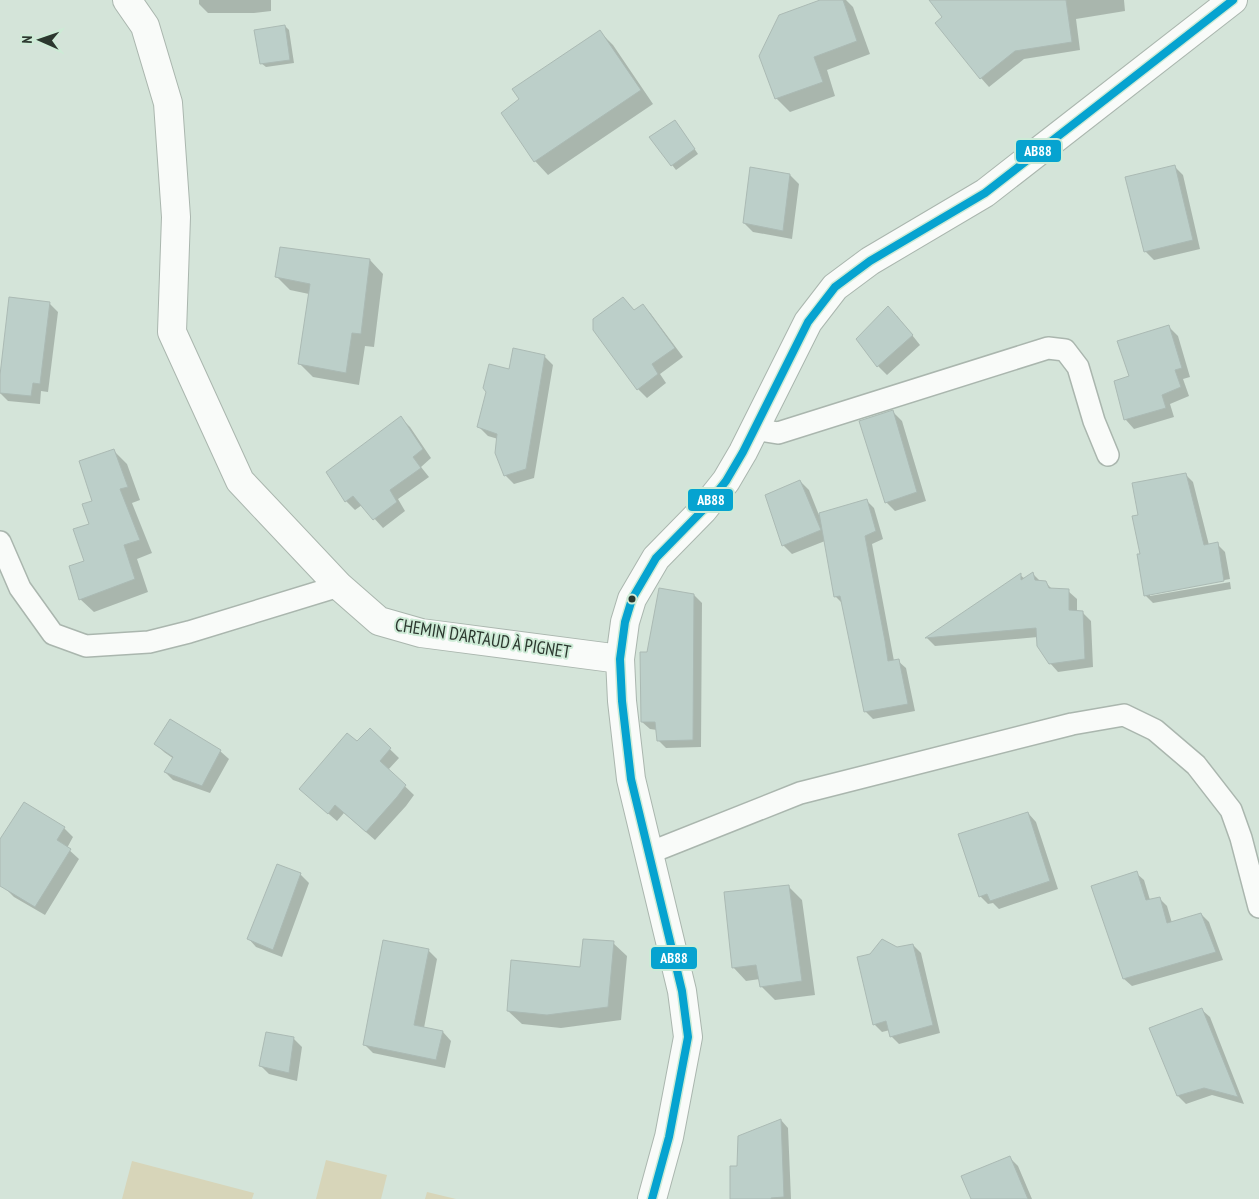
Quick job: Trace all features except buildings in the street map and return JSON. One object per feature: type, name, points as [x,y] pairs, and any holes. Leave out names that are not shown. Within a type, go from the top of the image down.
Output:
[{"type":"street","name":"CHEMIN D'ARTAUD À PIGNET","points":[[127,0],[144,26],[168,103],[176,217],[172,332],[240,481],[339,586],[379,621],[421,633],[620,659]]},
{"type":"street","points":[[652,1199],[669,1138],[688,1037],[682,991],[631,779],[622,701],[620,659],[625,622],[632,599],[656,558],[703,510],[726,481],[755,429],[808,322],[834,287],[870,261],[985,193],[1233,0]]},
{"type":"lane","points":[[755,429],[778,433],[1048,348],[1065,350],[1078,367],[1094,421],[1108,455]]},
{"type":"lane","points":[[0,542],[20,588],[53,634],[86,646],[148,642],[189,632],[339,586]]},
{"type":"lane","points":[[649,853],[800,793],[1072,724],[1124,716],[1155,730],[1196,764],[1231,810],[1241,838],[1259,907]]},
{"type":"shaded area","points":[[326,1160],[387,1175],[381,1199],[316,1199]]},
{"type":"shaded area","points":[[132,1161],[254,1193],[252,1199],[122,1199]]},
{"type":"shaded area","points":[[427,1192],[456,1199],[425,1199]]},
{"type":"transit line","name":"AB88","points":[[652,1199],[669,1137],[688,1037],[682,991],[631,779],[622,701],[620,659],[625,622],[632,599],[656,558],[703,510],[726,481],[743,452],[808,322],[835,287],[870,261],[985,193],[1233,0]]}]
